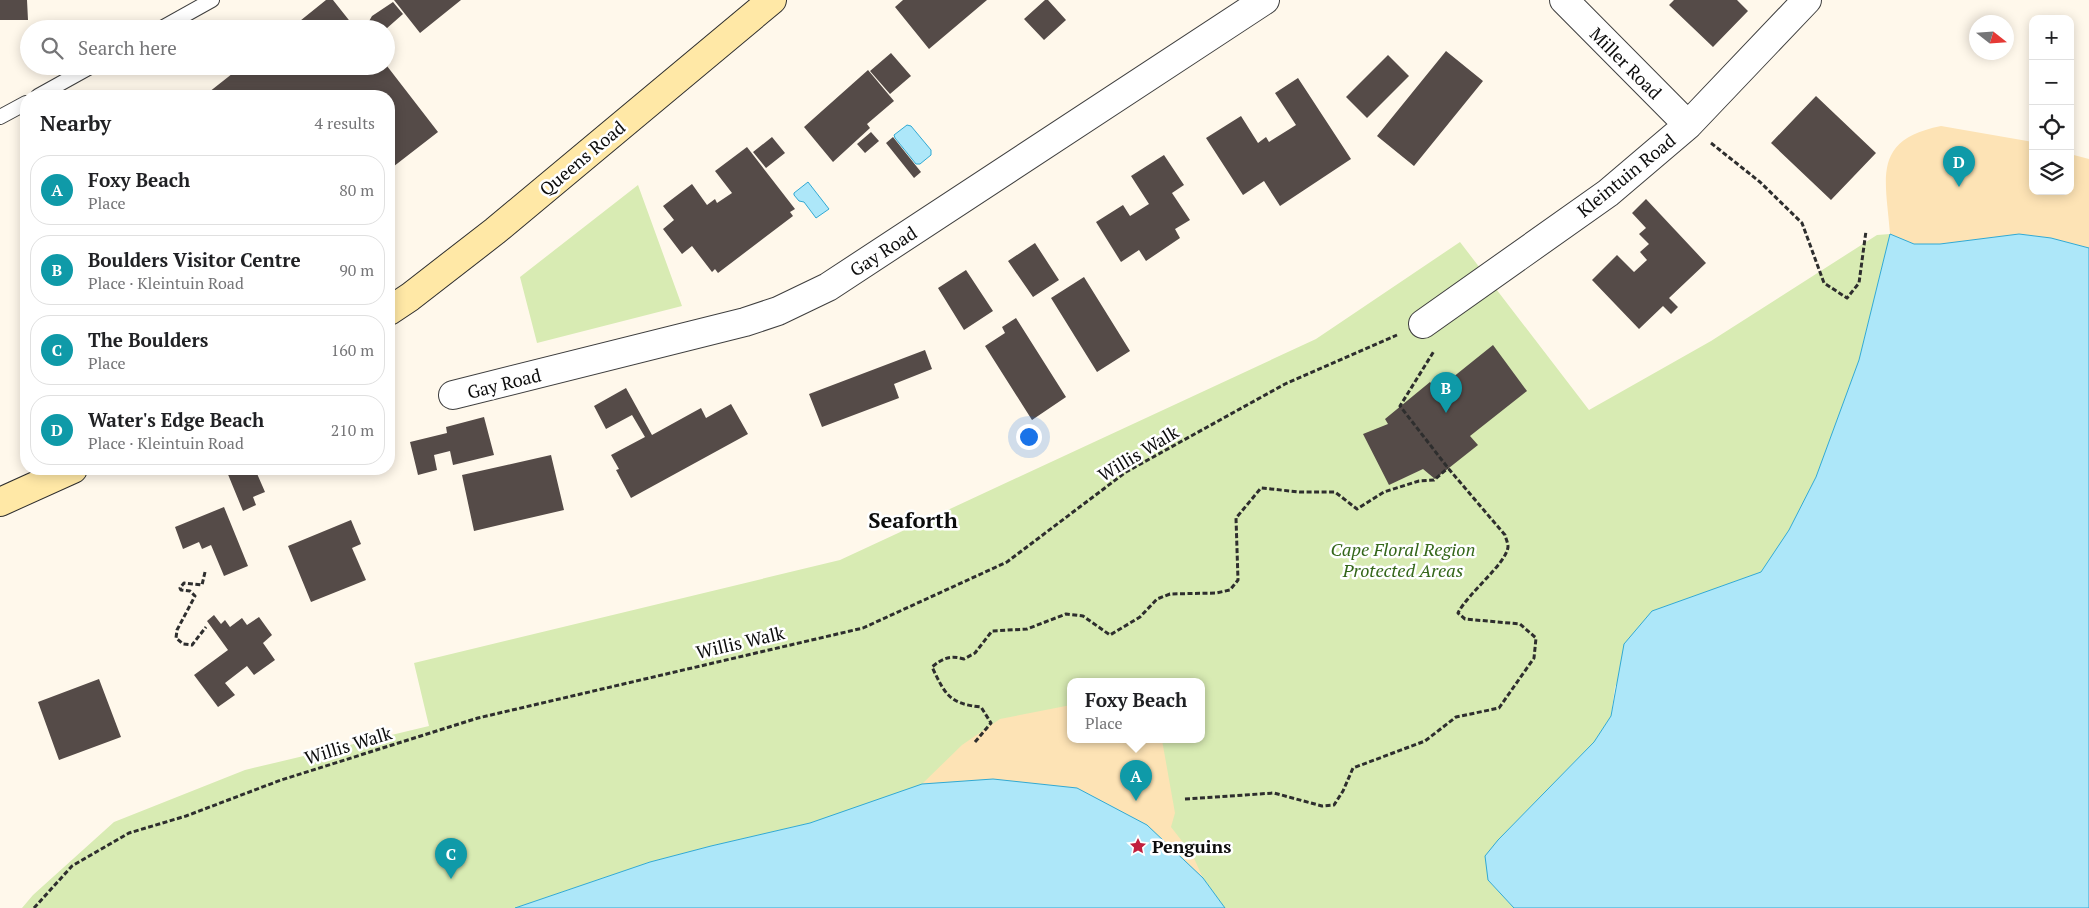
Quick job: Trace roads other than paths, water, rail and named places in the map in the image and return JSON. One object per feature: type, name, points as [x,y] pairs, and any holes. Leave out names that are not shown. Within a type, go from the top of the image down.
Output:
[{"type":"main road","name":"Queens Road","points":[[395,307],[410,298],[495,231],[772,0]]},
{"type":"main road","points":[[0,502],[60,475]]},
{"type":"street","name":"Gay Road","points":[[454,395],[745,322],[778,311],[828,287],[1265,0]]},
{"type":"street","name":"Miller Road","points":[[1564,0],[1688,125]]},
{"type":"street","name":"Kleintuin Road","points":[[1423,324],[1608,193],[1688,125],[1807,0]]},
{"type":"lane","points":[[176,20],[212,0]]},
{"type":"lane","points":[[49,90],[76,75]]},
{"type":"lane","points":[[0,117],[20,106]]},
{"type":"water","points":[[907,125],[911,126],[931,150],[931,155],[920,164],[916,164],[894,135]]},
{"type":"water","points":[[808,182],[829,209],[816,218],[804,202],[799,201],[794,195]]},
{"type":"water","points":[[1890,234],[1914,244],[1940,244],[2019,234],[2051,238],[2089,248],[2089,908],[1514,908],[1488,880],[1485,856],[1498,840],[1594,742],[1611,716],[1624,644],[1652,611],[1761,572],[1789,530],[1816,477],[1859,360]]},
{"type":"water","points":[[993,779],[1077,788],[1147,825],[1203,878],[1225,908],[515,908],[650,862],[810,823],[922,784]]},
{"type":"place","name":"Water's Edge Beach","points":[[1959,187]]},
{"type":"place","name":"Boulders Visitor Centre","points":[[1446,413]]},
{"type":"place","name":"Foxy Beach","points":[[1136,801]]},
{"type":"place","name":"Penguins","points":[[1138,846]]},
{"type":"place","name":"The Boulders","points":[[451,879]]},
{"type":"district","name":"Seaforth","points":[[913,519]]},
{"type":"park label","name":"Cape Floral Region Protected Areas","points":[[1403,559]]}]
